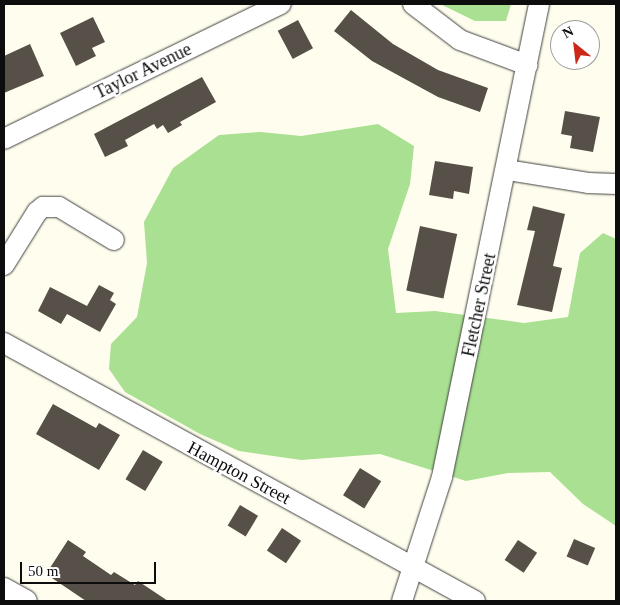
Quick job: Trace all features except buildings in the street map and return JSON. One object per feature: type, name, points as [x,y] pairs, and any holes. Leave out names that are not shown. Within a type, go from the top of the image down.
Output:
[{"type":"street","name":"Taylor Avenue","points":[[4,139],[281,4]]},
{"type":"street","points":[[412,4],[460,40],[527,65]]},
{"type":"street","name":"Fletcher Street","points":[[402,601],[415,568],[444,468],[539,4]]},
{"type":"street","points":[[506,170],[588,183],[616,184]]},
{"type":"street","points":[[4,265],[37,212],[43,207],[59,207],[114,240]]},
{"type":"street","name":"Hampton Street","points":[[4,343],[475,601]]},
{"type":"street","points":[[4,588],[27,601]]},
{"type":"green space","points":[[440,4],[511,4],[506,21],[475,21]]},
{"type":"green space","points":[[378,124],[414,146],[410,184],[388,249],[396,313],[435,311],[524,323],[568,317],[580,253],[603,233],[616,239],[616,526],[583,504],[550,472],[508,473],[466,481],[380,454],[301,460],[239,451],[200,434],[125,392],[109,369],[111,344],[137,317],[147,263],[144,222],[173,168],[219,135],[261,132],[301,136]]}]
